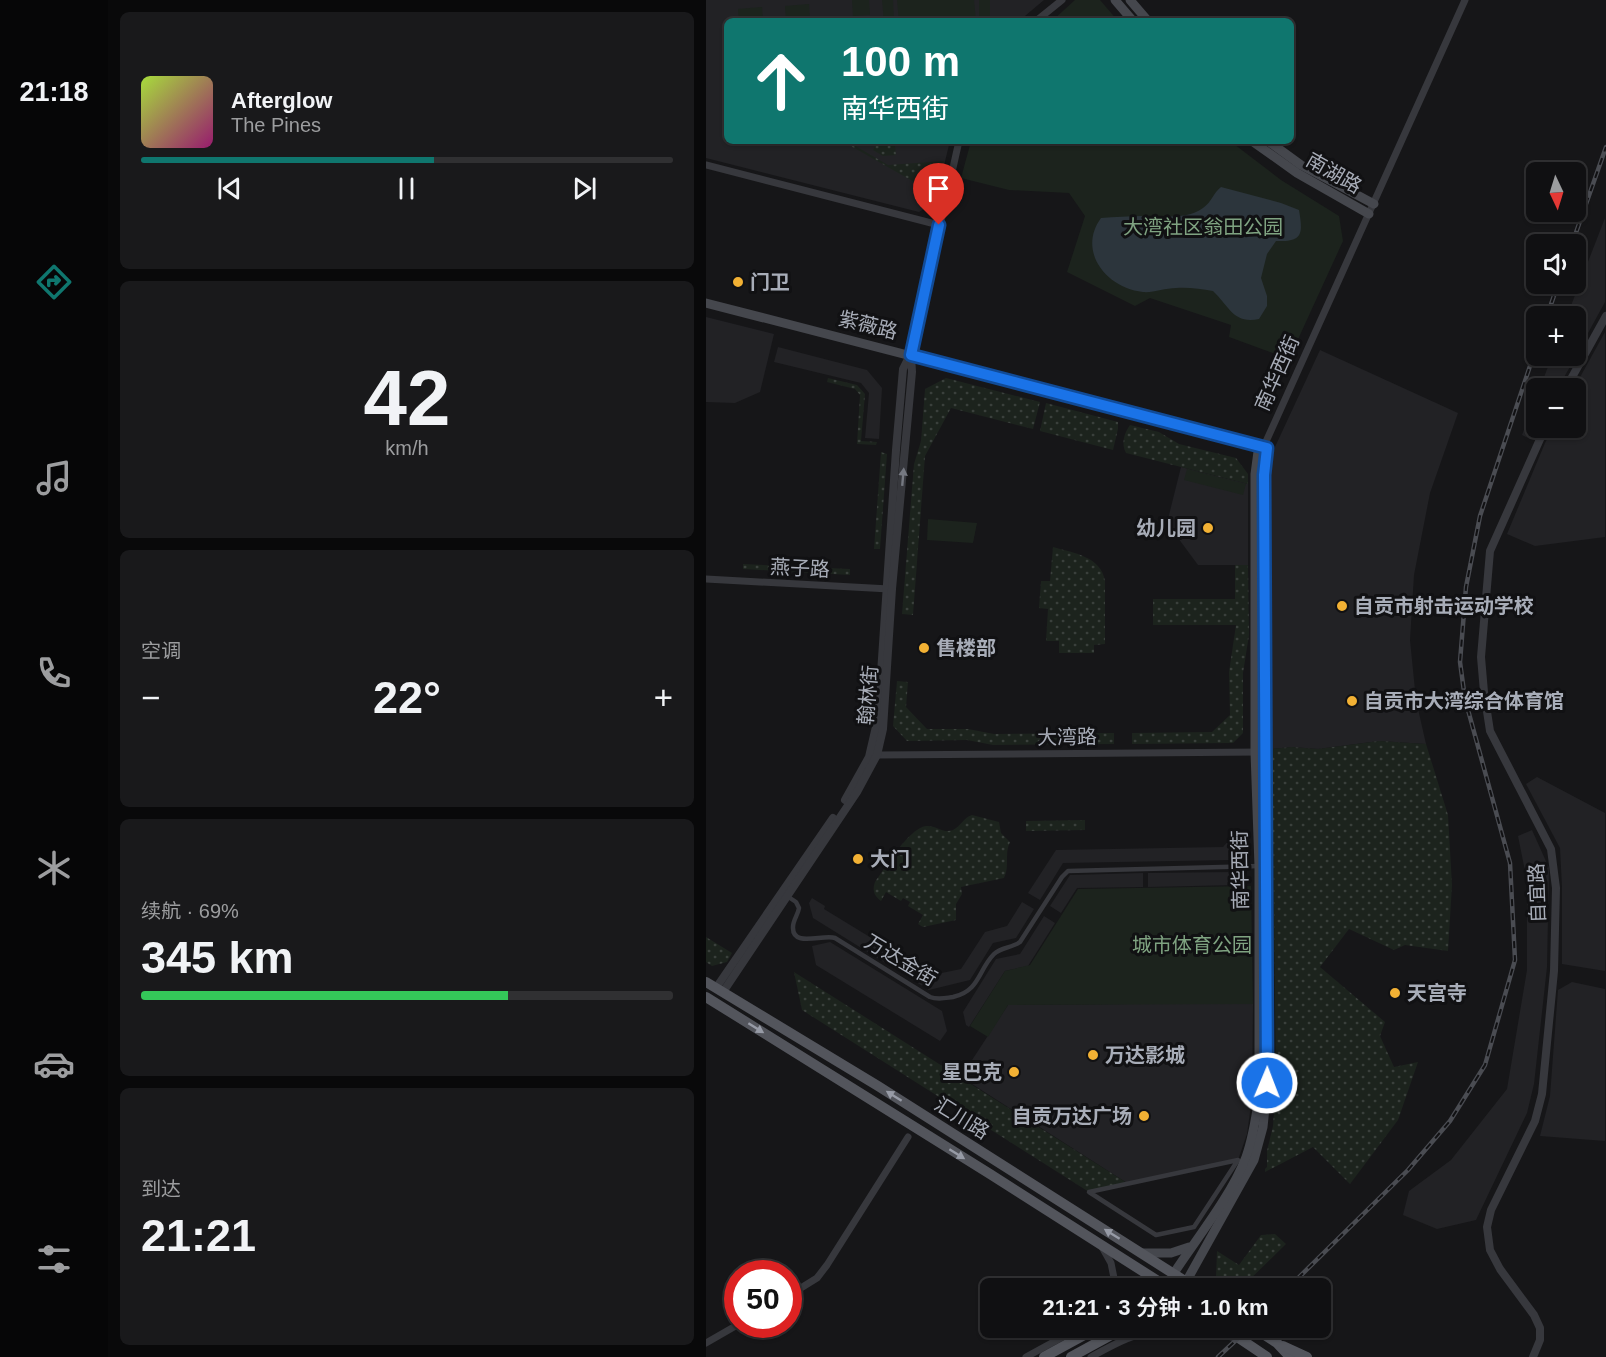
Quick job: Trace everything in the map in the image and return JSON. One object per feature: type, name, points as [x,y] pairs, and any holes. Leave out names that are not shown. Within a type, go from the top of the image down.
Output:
[{"type":"main road","points":[[1115,0],[1130,18]]},
{"type":"main road","points":[[1130,0],[1145,18]]},
{"type":"main road","name":"南湖路","points":[[1256,144],[1297,173],[1369,214]]},
{"type":"main road","name":"南湖路","points":[[1272,144],[1302,165],[1374,204]]},
{"type":"main road","name":"紫薇路","points":[[706,303],[1262,445]]},
{"type":"main road","name":"南华西街","points":[[1188,1278],[1254,1160],[1263,1127],[1267,1068],[1260,752],[1264,475],[1267,448],[1262,445]]},
{"type":"main road","name":"南华西街","points":[[1174,1273],[1237,1175],[1246,1157],[1255,1126],[1260,1067],[1262,866]]},
{"type":"main road","name":"汇川路","points":[[715,987],[878,1086],[1143,1253],[1178,1278]]},
{"type":"main road","name":"汇川路","points":[[706,997],[1150,1278]]},
{"type":"main road","points":[[1143,1253],[1171,1253],[1191,1246]]},
{"type":"main road","points":[[1170,1278],[1174,1273]]},
{"type":"main road","points":[[1044,1357],[1079,1338]]},
{"type":"main road","points":[[1071,1357],[1106,1338]]},
{"type":"main road","points":[[1238,1338],[1267,1357]]},
{"type":"main road","points":[[1269,1338],[1307,1357]]},
{"type":"main road","points":[[1276,1343],[1290,1357]]},
{"type":"street","points":[[1040,18],[1062,0]]},
{"type":"street","name":"南华西街","points":[[1262,445],[1374,204],[1465,0]]},
{"type":"street","name":"翰林街","points":[[715,987],[787,896],[857,792],[883,729],[889,589],[912,372],[911,355],[957,144]]},
{"type":"street","points":[[706,165],[939,225]]},
{"type":"street","points":[[1572,378],[1606,316]]},
{"type":"street","name":"自宜路","points":[[1533,1357],[1540,1340],[1540,1328],[1534,1315],[1500,1269],[1490,1250],[1487,1227],[1491,1210],[1535,1121],[1542,1094],[1554,971],[1556,888],[1551,849],[1490,731],[1481,657],[1490,551],[1539,438]]},
{"type":"street","name":"燕子路","points":[[706,579],[889,589]]},
{"type":"street","name":"大湾路","points":[[874,754],[1260,752]]},
{"type":"street","name":"翰林街","points":[[715,987],[849,795],[874,754]]},
{"type":"street","name":"万达金街","points":[[787,896],[796,902],[799,908],[793,927],[798,938],[828,936],[835,938],[930,997],[940,999],[962,995],[970,991],[993,955],[1020,942],[1068,871],[1262,866]]},
{"type":"street","points":[[802,1287],[817,1278],[827,1264],[908,1137]]},
{"type":"street","points":[[1238,1160],[1194,1227],[1156,1235],[1089,1192],[1238,1160]]},
{"type":"street","points":[[1101,1245],[1111,1263],[1114,1278]]},
{"type":"street","points":[[706,1343],[724,1333]]},
{"type":"street","points":[[1026,1357],[1061,1338]]},
{"type":"street","points":[[1091,1357],[1124,1338]]},
{"type":"street","points":[[1233,1338],[1244,1342]]},
{"type":"shaded area","points":[[706,0],[1044,0],[1023,18],[724,18],[724,144],[949,144],[935,202],[919,212],[706,158]]},
{"type":"shaded area","points":[[1221,187],[1299,210],[1301,231],[1299,235],[1292,240],[1276,241],[1267,254],[1261,278],[1267,296],[1267,306],[1259,319],[1250,320],[1238,317],[1213,291],[1172,288],[1143,292],[1117,283],[1099,266],[1092,243],[1094,230],[1101,218],[1189,214],[1206,206]]},
{"type":"shaded area","points":[[1605,218],[1605,302],[1586,337],[1586,306],[1571,306],[1576,294],[1586,294],[1586,267]]},
{"type":"shaded area","points":[[706,317],[774,334],[760,392],[735,403],[706,402]]},
{"type":"shaded area","points":[[1605,332],[1605,537],[1535,546],[1507,534],[1548,438],[1586,438],[1586,378],[1580,378]]},
{"type":"shaded area","points":[[778,347],[867,370],[882,388],[879,439],[865,438],[869,393],[861,383],[774,362]]},
{"type":"shaded area","name":"自贡市射击运动学校","points":[[1320,350],[1458,413],[1430,493],[1414,575],[1410,640],[1416,700],[1426,744],[1379,741],[1318,749],[1291,747],[1272,749],[1270,467],[1275,447]]},
{"type":"shaded area","points":[[1548,366],[1570,366],[1564,378],[1544,378]]},
{"type":"shaded area","points":[[1526,424],[1526,437],[1522,435]]},
{"type":"shaded area","points":[[1181,467],[1248,484],[1248,565],[1198,565],[1167,523]]},
{"type":"shaded area","points":[[1537,777],[1605,813],[1605,971],[1562,964],[1560,848],[1526,784]]},
{"type":"shaded area","points":[[1532,830],[1549,868],[1547,967],[1534,1084],[1527,1113],[1476,1220],[1437,1229],[1403,1215],[1409,1191],[1451,1160],[1507,1089],[1527,970],[1527,881],[1518,836]]},
{"type":"shaded area","points":[[1232,837],[1236,841],[1236,853],[1230,860],[1063,863],[1040,900],[1028,893],[1056,850],[1223,847]]},
{"type":"shaded area","points":[[1232,872],[1237,876],[1237,885],[1148,887],[1148,873]]},
{"type":"shaded area","points":[[1143,873],[1143,887],[1077,888],[1061,913],[1050,906],[1070,875]]},
{"type":"shaded area","points":[[812,898],[825,906],[824,909],[932,975],[961,969],[985,932],[1007,926],[1022,902],[1034,909],[1016,938],[993,943],[970,980],[929,990],[813,918],[809,903]]},
{"type":"shaded area","points":[[1044,916],[1055,923],[1028,966],[1005,971],[969,1027],[966,1025],[963,1012],[996,959],[1020,954]]},
{"type":"shaded area","points":[[830,942],[942,1011],[947,1031],[940,1041],[816,965],[812,946]]},
{"type":"shaded area","points":[[1572,982],[1605,989],[1605,1141],[1540,1136],[1550,1096],[1558,990]]},
{"type":"shaded area","name":"自贡万达广场","points":[[1253,1004],[1252,1098],[1247,1134],[1238,1160],[1127,1183],[961,1077],[1008,1005]]},
{"type":"green space","points":[[852,0],[869,0],[870,15],[853,16]]},
{"type":"green space","points":[[882,0],[893,0],[894,18],[884,18]]},
{"type":"green space","points":[[897,0],[974,0],[976,18],[899,18]]},
{"type":"green space","points":[[979,0],[990,0],[990,18],[979,18]]},
{"type":"green space","points":[[1075,0],[1100,0],[1115,18],[1055,18]]},
{"type":"green space","points":[[809,4],[810,18],[786,18],[785,6]]},
{"type":"green space","points":[[762,7],[763,18],[739,18],[738,9]]},
{"type":"green space","points":[[847,144],[852,144],[888,165],[944,161],[937,195]]},
{"type":"green space","points":[[876,144],[895,145],[896,155],[883,156],[873,150]]},
{"type":"green space","name":"大湾社区翁田公园","points":[[970,144],[1234,144],[1281,180],[1339,216],[1343,241],[1289,359],[1229,337],[1231,325],[1150,298],[1135,306],[1067,272],[1085,216],[1069,193],[1009,190],[961,178]]},
{"type":"green space","points":[[828,378],[857,385],[865,394],[861,441],[877,442],[876,445],[857,444],[860,395],[855,389],[827,382]]},
{"type":"green space","points":[[946,378],[1040,402],[1033,429],[951,408],[925,456],[913,615],[902,614],[914,464],[921,441],[925,389]]},
{"type":"green space","points":[[1046,403],[1118,422],[1113,450],[1040,431]]},
{"type":"green space","points":[[1130,425],[1159,432],[1179,444],[1236,458],[1248,474],[1248,484],[1126,453],[1124,439]]},
{"type":"green space","points":[[881,452],[887,454],[880,549],[874,549]]},
{"type":"green space","points":[[1187,469],[1246,484],[1243,495],[1184,480]]},
{"type":"green space","points":[[928,519],[977,523],[973,543],[927,540]]},
{"type":"green space","points":[[1053,547],[1085,557],[1098,566],[1102,573],[1105,581],[1105,644],[1094,645],[1094,653],[1059,653],[1059,641],[1046,641],[1048,609],[1039,608],[1041,581],[1050,581]]},
{"type":"green space","points":[[743,564],[850,569],[850,575],[743,569]]},
{"type":"green space","points":[[1235,565],[1248,565],[1249,635],[1243,673],[1243,733],[1233,743],[1132,744],[1132,733],[1212,732],[1230,715],[1229,672],[1236,625],[1153,625],[1153,599],[1235,599]]},
{"type":"green space","points":[[897,681],[908,682],[906,707],[927,729],[968,729],[994,734],[1114,733],[1114,744],[993,745],[967,740],[907,741],[893,726]]},
{"type":"green space","points":[[1379,741],[1426,744],[1448,815],[1452,885],[1448,951],[1405,945],[1394,950],[1349,929],[1320,967],[1385,1022],[1380,1036],[1394,1067],[1418,1062],[1398,1120],[1350,1184],[1313,1147],[1265,1172],[1273,1126],[1276,1085],[1272,749],[1291,747],[1318,749]]},
{"type":"green space","points":[[972,815],[999,822],[1001,833],[1010,842],[1007,851],[1007,869],[1004,878],[961,887],[962,894],[956,904],[956,920],[923,927],[918,924],[923,915],[908,906],[910,902],[903,898],[901,901],[886,892],[881,901],[877,897],[874,893],[875,882],[912,834],[926,826],[946,831],[953,830]]},
{"type":"green space","points":[[1085,820],[1085,830],[1026,831],[1026,821]]},
{"type":"green space","name":"城市体育公园","points":[[1251,886],[1253,1004],[1008,1005],[988,1037],[970,1026],[1005,971],[1030,965],[1078,889]]},
{"type":"green space","points":[[706,937],[732,953],[727,962],[712,966],[706,962]]},
{"type":"green space","points":[[794,972],[1127,1183],[1089,1192],[802,1010]]},
{"type":"green space","points":[[1275,1234],[1286,1244],[1251,1278],[1216,1277],[1217,1251],[1239,1265],[1261,1235]]},
{"type":"railway","points":[[1576,234],[1606,147]]},
{"type":"railway","points":[[1550,306],[1555,294]]},
{"type":"railway","points":[[1298,1278],[1408,1170],[1450,1121],[1485,1065],[1515,960],[1510,863],[1465,699],[1460,662],[1466,587],[1480,516],[1530,366]]},
{"type":"railway","points":[[1218,1357],[1238,1338]]},
{"type":"place","name":"门卫","points":[[738,282]]},
{"type":"place","name":"幼儿园","points":[[1208,528]]},
{"type":"place","name":"自贡市射击运动学校","points":[[1342,606]]},
{"type":"place","name":"售楼部","points":[[924,648]]},
{"type":"place","name":"自贡市大湾综合体育馆","points":[[1352,701]]},
{"type":"place","name":"大门","points":[[858,859]]},
{"type":"place","name":"天宫寺","points":[[1395,993]]},
{"type":"place","name":"万达影城","points":[[1093,1055]]},
{"type":"place","name":"星巴克","points":[[1014,1072]]},
{"type":"place","name":"自贡万达广场","points":[[1144,1116]]},
{"type":"route","points":[[939,225],[911,355],[1259,444],[1267,448],[1264,475],[1264,752],[1267,1083]]}]
